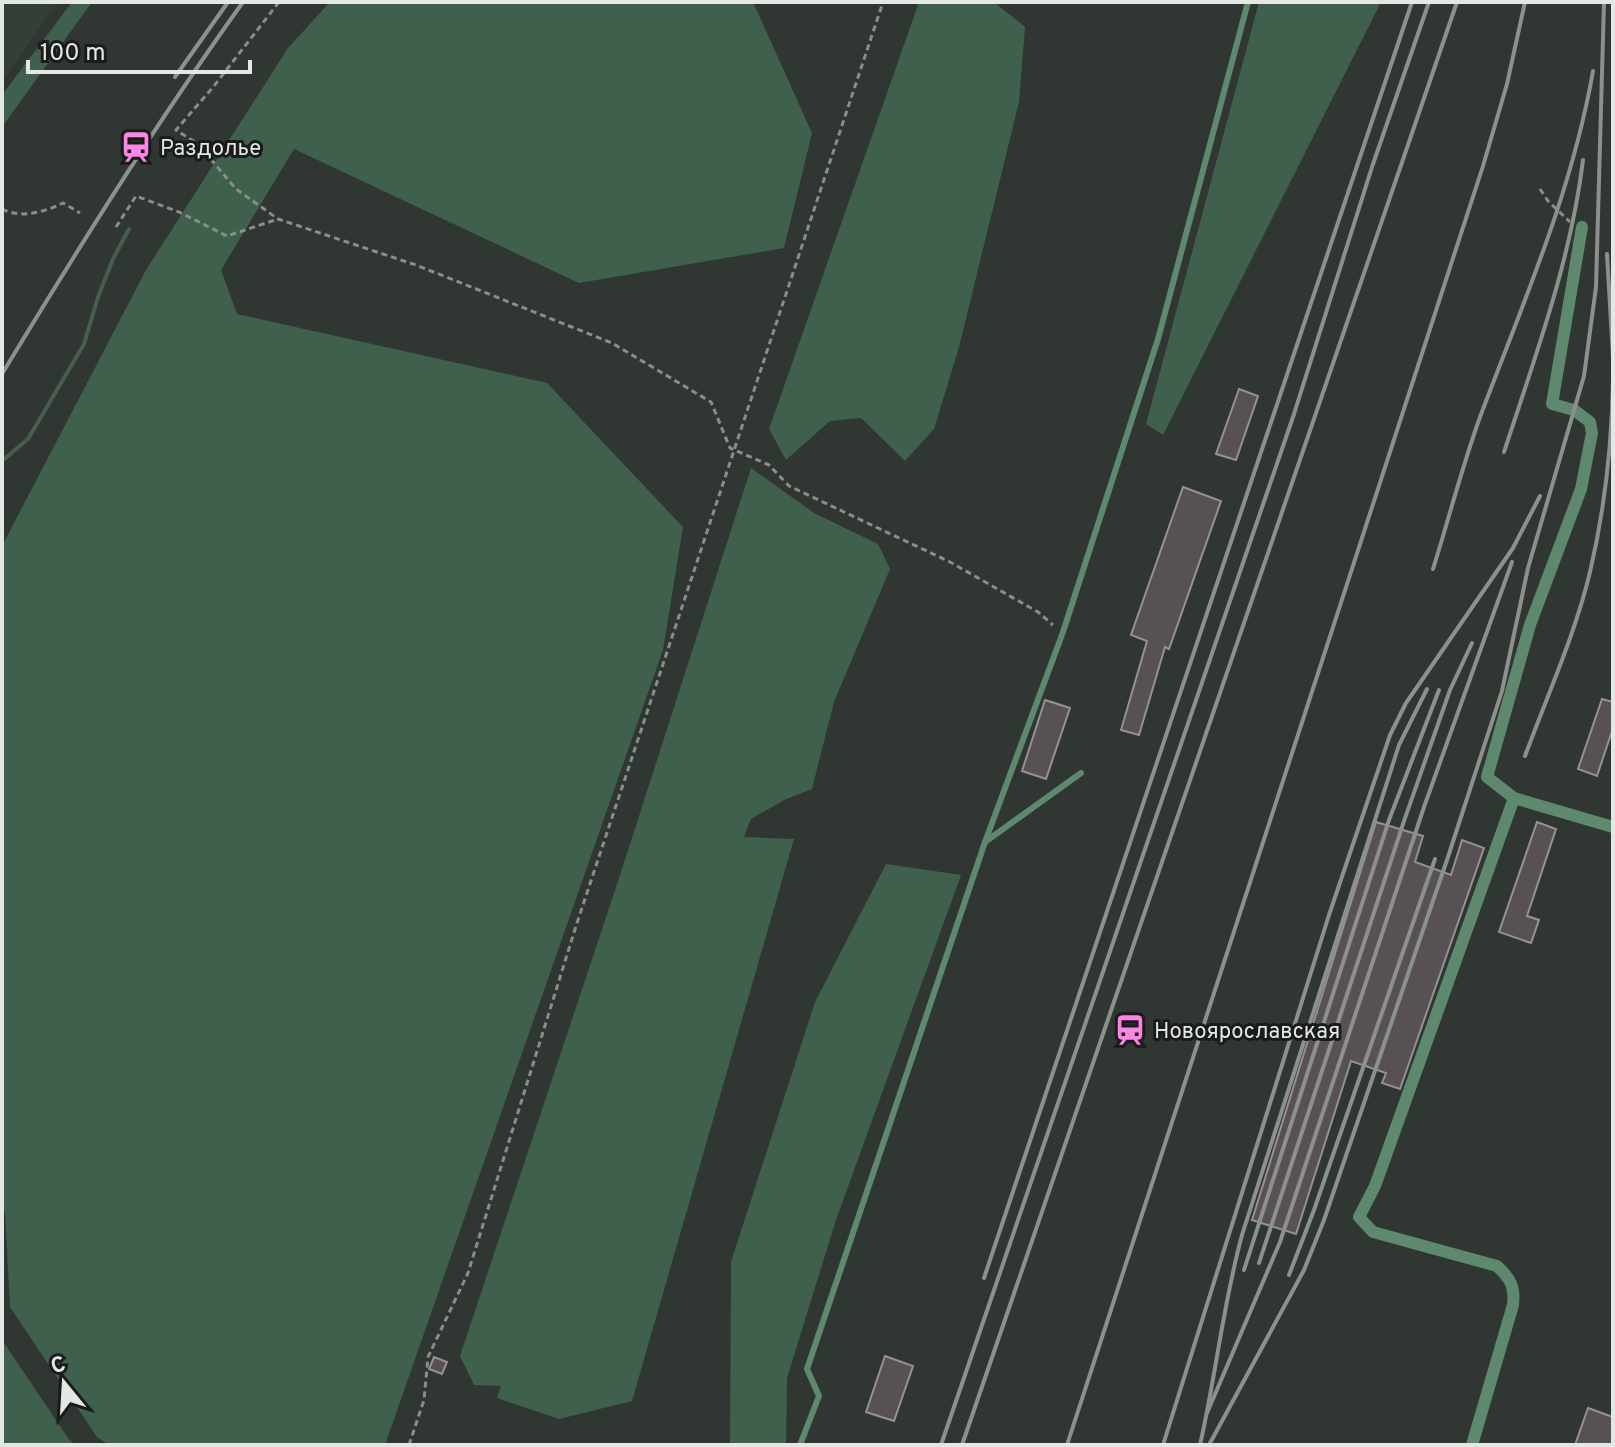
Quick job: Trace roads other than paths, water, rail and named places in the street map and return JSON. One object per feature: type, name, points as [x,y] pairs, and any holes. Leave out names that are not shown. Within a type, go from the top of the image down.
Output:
[{"type":"street","points":[[1582,227],[1552,404],[1574,410],[1590,422],[1592,433],[1581,489],[1530,625],[1487,777],[1514,798],[1613,827]]},
{"type":"street","points":[[1472,1445],[1515,1289],[1509,1277],[1497,1266],[1373,1232],[1359,1217],[1375,1186],[1514,798]]},
{"type":"lane","points":[[800,1445],[819,1396],[807,1369],[985,842],[1063,632],[1158,339],[1248,2]]},
{"type":"lane","points":[[985,842],[1081,773]]},
{"type":"waterway","points":[[2,461],[28,439],[84,344],[98,297],[129,229]]},
{"type":"railway","points":[[175,77],[228,2]]},
{"type":"railway","points":[[2,374],[119,185],[243,2]]},
{"type":"railway","points":[[984,1278],[1412,2]]},
{"type":"railway","points":[[941,1445],[1294,414],[1372,167],[1429,2]]},
{"type":"railway","points":[[962,1445],[1457,2]]},
{"type":"railway","points":[[1067,1445],[1483,166],[1507,84],[1525,2]]},
{"type":"railway","points":[[1209,1445],[1304,1270],[1324,1220],[1502,691],[1528,568],[1584,376],[1596,287],[1604,2]]},
{"type":"railway","points":[[1433,569],[1473,436],[1559,204],[1573,160],[1593,71]]},
{"type":"railway","points":[[1504,452],[1561,271],[1583,160]]},
{"type":"railway","points":[[1607,254],[1613,357]]},
{"type":"railway","points":[[1525,756],[1569,642],[1590,572],[1607,476],[1613,379]]},
{"type":"railway","points":[[1163,1445],[1329,915],[1390,735],[1406,703],[1513,548],[1540,496]]},
{"type":"railway","points":[[1207,1413],[1280,1242],[1424,807],[1512,562]]},
{"type":"railway","points":[[1259,1263],[1404,821],[1450,690],[1472,643]]},
{"type":"railway","points":[[1200,1445],[1242,1235],[1399,745],[1427,689]]},
{"type":"railway","points":[[1244,1270],[1389,820],[1439,690]]},
{"type":"railway","points":[[1289,1275],[1435,859]]},
{"type":"place","name":"Раздолье","points":[[136,147]]},
{"type":"place","name":"Новоярославская","points":[[1130,1030]]}]
